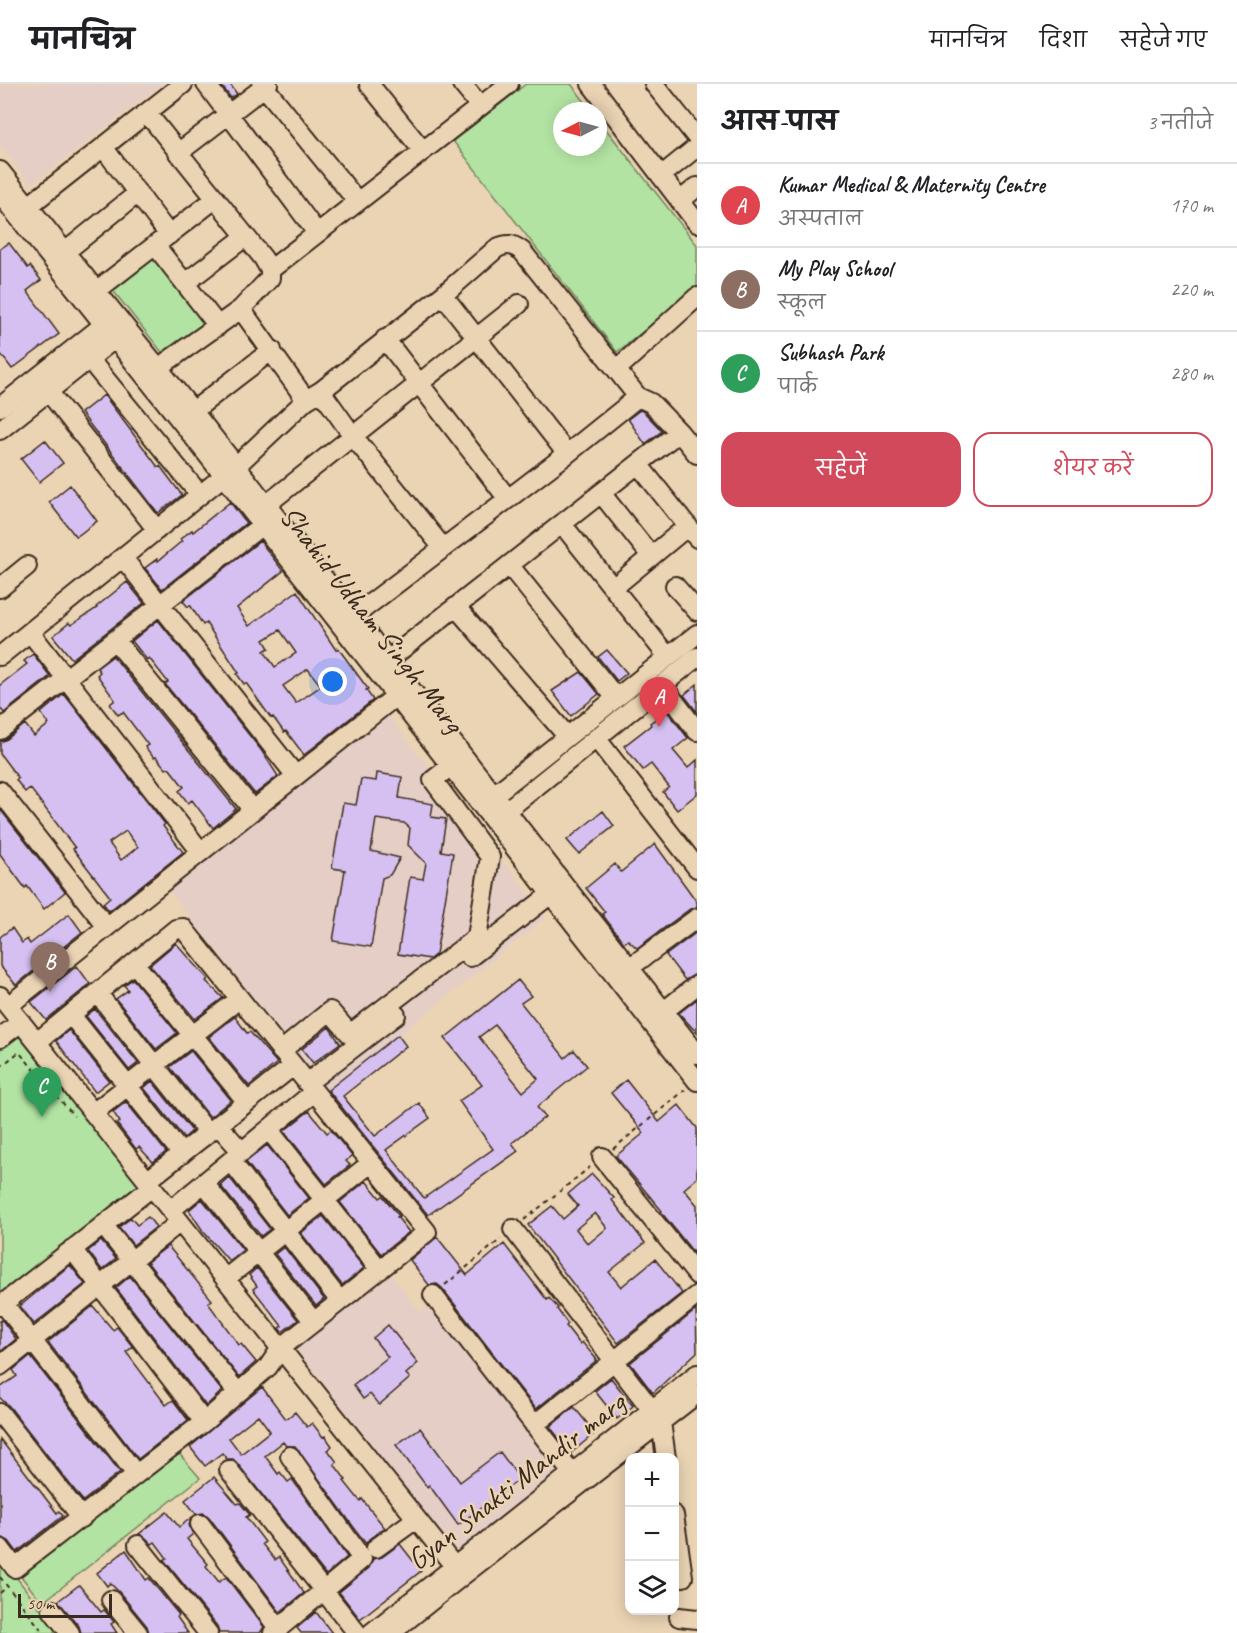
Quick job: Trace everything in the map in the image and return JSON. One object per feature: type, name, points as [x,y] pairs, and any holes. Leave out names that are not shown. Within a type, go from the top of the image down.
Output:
[{"type":"street","points":[[23,211],[183,84]]},
{"type":"street","points":[[206,84],[317,233]]},
{"type":"street","points":[[369,84],[423,151]]},
{"type":"street","points":[[462,84],[480,106]]},
{"type":"street","points":[[270,270],[509,84]]},
{"type":"street","points":[[591,84],[697,224]]},
{"type":"street","points":[[654,84],[697,138]]},
{"type":"street","points":[[178,153],[264,85],[357,201]]},
{"type":"street","points":[[147,113],[270,270],[270,278],[241,309],[158,368]]},
{"type":"street","points":[[103,147],[138,193],[185,283],[218,326]]},
{"type":"street","points":[[661,176],[697,147]]},
{"type":"street","name":"Shahid Udham Singh Marg","points":[[0,171],[23,211],[115,327],[230,471],[266,505],[354,616],[500,816],[629,968],[697,1054]]},
{"type":"street","points":[[680,201],[697,187]]},
{"type":"street","points":[[65,252],[138,193]]},
{"type":"street","name":"Shahid Udham Singh Marg","points":[[0,194],[23,211],[65,252],[96,291],[115,327],[158,368],[193,411],[262,525],[451,766],[488,800]]},
{"type":"street","points":[[96,291],[215,199]]},
{"type":"street","points":[[185,283],[245,237]]},
{"type":"street","points":[[0,656],[230,471],[314,395],[443,295],[497,248],[506,244],[514,245],[522,251],[638,397],[651,403],[697,454]]},
{"type":"street","points":[[443,295],[567,454]]},
{"type":"street","points":[[616,369],[697,297]]},
{"type":"street","points":[[266,505],[519,304]]},
{"type":"street","points":[[241,309],[272,351],[353,436],[443,548]]},
{"type":"street","points":[[0,430],[89,359],[115,327]]},
{"type":"street","points":[[4,397],[115,327]]},
{"type":"street","points":[[385,339],[508,499]]},
{"type":"street","points":[[193,411],[272,351]]},
{"type":"street","points":[[89,359],[200,495]]},
{"type":"street","points":[[48,391],[157,530]]},
{"type":"street","points":[[354,616],[638,397]]},
{"type":"street","points":[[388,660],[679,432]]},
{"type":"street","points":[[613,588],[651,556],[693,532],[638,464]]},
{"type":"street","points":[[601,493],[651,556]]},
{"type":"street","points":[[562,524],[668,657]]},
{"type":"street","points":[[0,730],[262,525]]},
{"type":"street","points":[[123,558],[296,776]]},
{"type":"street","points":[[509,565],[615,698]]},
{"type":"street","points":[[0,588],[27,566]]},
{"type":"street","points":[[675,586],[697,611]]},
{"type":"street","points":[[456,607],[567,736]]},
{"type":"street","points":[[30,632],[201,852]]},
{"type":"street","points":[[488,800],[697,634]]},
{"type":"street","points":[[115,640],[253,810]]},
{"type":"street","points":[[500,816],[697,657]]},
{"type":"street","points":[[662,685],[697,731]]},
{"type":"street","points":[[396,696],[107,927],[4,1001],[37,1042],[84,1115],[150,1184],[458,1571]]},
{"type":"street","points":[[596,738],[697,868]]},
{"type":"street","points":[[136,1474],[32,1340],[1,1305],[103,1226],[182,1154],[247,1102],[330,1011],[350,1034],[477,938],[490,857],[433,780],[451,766]]},
{"type":"street","points":[[0,791],[107,927]]},
{"type":"street","name":"Shahid Udham Singh Marg","points":[[500,816],[551,894],[697,1081]]},
{"type":"street","points":[[0,1366],[132,1261],[204,1183],[269,1130],[311,1088],[551,894]]},
{"type":"street","points":[[629,968],[697,918]]},
{"type":"street","points":[[0,1548],[15,1568],[204,1422],[268,1367],[281,1348],[427,1232],[183,928],[176,929],[37,1042]]},
{"type":"street","points":[[135,964],[247,1102]]},
{"type":"street","points":[[664,1011],[697,985]]},
{"type":"street","points":[[98,994],[154,1066],[236,1157],[285,1231],[340,1301]]},
{"type":"street","points":[[84,1115],[127,1087],[240,999]]},
{"type":"street","points":[[71,1015],[182,1154]]},
{"type":"street","points":[[0,1038],[21,1022]]},
{"type":"street","points":[[269,1130],[380,1270]]},
{"type":"street","points":[[602,1157],[697,1275]]},
{"type":"street","points":[[225,1279],[371,1163]]},
{"type":"street","points":[[204,1183],[314,1322]]},
{"type":"street","points":[[103,1226],[238,1393]]},
{"type":"street","points":[[513,1229],[657,1416],[665,1453]]},
{"type":"street","points":[[72,1249],[204,1422]]},
{"type":"street","points":[[433,1295],[572,1473]]},
{"type":"street","points":[[534,1425],[697,1295]]},
{"type":"street","name":"Gyan Shakti Mandir marg","points":[[391,1633],[458,1571],[572,1473],[657,1416],[692,1396],[697,1374]]},
{"type":"street","points":[[0,1413],[82,1518]]},
{"type":"street","name":"Gyan Shakti Mandir marg","points":[[371,1633],[458,1571],[657,1416]]},
{"type":"street","points":[[200,1524],[276,1631],[362,1559],[290,1456]]},
{"type":"street","points":[[230,1470],[357,1633]]},
{"type":"street","points":[[376,1548],[416,1519]]},
{"type":"street","points":[[138,1545],[208,1633]]},
{"type":"street","points":[[679,1546],[683,1577]]},
{"type":"street","points":[[111,1600],[138,1633]]},
{"type":"street","points":[[52,1610],[70,1633]]},
{"type":"path","points":[[0,1067],[19,1052],[84,1115]]},
{"type":"path","points":[[433,1295],[697,1081]]},
{"type":"path","points":[[0,1576],[42,1632]]},
{"type":"path","points":[[0,1593],[7,1587]]},
{"type":"shaded area","points":[[0,84],[162,84],[31,185],[0,145]]},
{"type":"shaded area","points":[[386,713],[547,917],[328,1092],[167,888]]},
{"type":"shaded area","points":[[390,1273],[420,1312],[432,1304],[564,1473],[458,1556],[295,1347]]},
{"type":"green space","points":[[526,84],[571,84],[585,102],[553,102],[553,156],[607,156],[607,130],[697,245],[697,289],[617,352],[453,141]]},
{"type":"green space","points":[[154,253],[208,322],[165,356],[111,288]]},
{"type":"green space","points":[[17,1034],[142,1187],[0,1297],[0,1047]]},
{"type":"green space","points":[[170,1443],[200,1478],[42,1603],[17,1571]]},
{"type":"green space","points":[[0,1556],[59,1633],[0,1633]]},
{"type":"building","points":[[220,84],[230,84],[237,94],[231,98]]},
{"type":"building","points":[[9,243],[28,268],[30,266],[41,280],[27,291],[59,334],[12,369],[0,353],[0,249]]},
{"type":"building","points":[[104,395],[182,495],[158,513],[81,413]]},
{"type":"building","points":[[640,410],[662,431],[645,444],[628,419]]},
{"type":"building","points":[[45,440],[63,463],[39,482],[21,459]]},
{"type":"building","points":[[70,485],[97,521],[76,537],[49,502]]},
{"type":"building","points":[[230,502],[246,523],[162,589],[145,568],[157,559],[158,561],[182,541],[180,539],[192,530],[193,532]]},
{"type":"building","points":[[260,541],[283,571],[237,608],[249,626],[297,591],[336,650],[338,648],[368,689],[366,690],[373,700],[304,755],[286,731],[284,732],[273,717],[271,718],[246,683],[244,684],[206,623],[203,625],[190,605],[188,607],[183,601]],"holes":[[[280,630],[296,653],[275,667],[264,651],[269,648],[264,640]],[[308,669],[321,686],[296,703],[283,686]]]},
{"type":"building","points":[[127,582],[144,603],[72,659],[53,636],[69,623],[71,625],[97,608]]},
{"type":"building","points":[[158,620],[261,750],[278,776],[255,794],[165,684],[168,682],[149,658],[147,660],[132,641]]},
{"type":"building","points":[[607,650],[627,673],[617,681],[598,657]]},
{"type":"building","points":[[33,654],[50,676],[4,713],[0,708],[0,685],[27,664],[24,661]]},
{"type":"building","points":[[113,656],[236,809],[213,828],[192,800],[188,803],[179,791],[184,787],[169,768],[166,769],[145,747],[148,745],[123,712],[118,715],[110,704],[115,700],[97,675],[100,672],[97,668]]},
{"type":"building","points":[[581,672],[599,694],[571,716],[552,691]]},
{"type":"building","points":[[697,684],[697,712],[684,695]]},
{"type":"building","points":[[64,694],[165,824],[163,826],[183,852],[109,911],[103,903],[110,897],[30,788],[25,792],[16,780],[18,778],[0,754],[0,742],[25,724],[34,736],[49,724],[41,713]],"holes":[[[126,831],[138,847],[121,860],[109,843]]]},
{"type":"building","points":[[667,711],[688,738],[673,750],[688,768],[697,760],[697,794],[677,810],[663,792],[669,787],[651,764],[643,770],[624,746]]},
{"type":"building","points":[[377,773],[402,777],[399,798],[433,804],[431,817],[446,819],[441,851],[453,853],[436,954],[430,959],[398,954],[410,877],[423,879],[426,863],[408,845],[410,828],[404,823],[376,819],[371,851],[400,858],[390,875],[382,878],[371,947],[333,941],[345,870],[332,868],[343,803],[356,805],[361,779],[376,781]]},
{"type":"building","points":[[0,809],[65,892],[44,909],[0,854]]},
{"type":"building","points":[[603,811],[614,826],[579,854],[567,840]]},
{"type":"building","points":[[655,844],[697,902],[697,907],[690,909],[637,948],[628,940],[624,943],[602,914],[605,912],[586,888],[615,864],[621,872]]},
{"type":"building","points":[[69,914],[82,932],[16,985],[0,966],[0,937],[12,928],[22,943],[27,939],[30,944]]},
{"type":"building","points":[[697,932],[697,974],[685,980],[666,955]]},
{"type":"building","points":[[176,943],[208,979],[206,981],[223,998],[195,1019],[150,965]]},
{"type":"building","points":[[77,966],[90,984],[46,1020],[31,1002]]},
{"type":"building","points":[[133,979],[177,1033],[156,1049],[116,999],[128,990],[124,985]]},
{"type":"building","points":[[518,980],[531,996],[521,1003],[565,1058],[574,1050],[587,1066],[537,1107],[545,1117],[512,1143],[518,1151],[428,1215],[328,1090],[398,1035],[406,1046],[343,1096],[375,1136],[419,1103],[430,1118],[386,1150],[424,1198],[493,1149],[459,1101],[482,1085],[445,1038]],"holes":[[[495,1025],[538,1079],[523,1092],[479,1037]]]},
{"type":"building","points":[[697,999],[697,1033],[679,1013]]},
{"type":"building","points":[[95,1009],[138,1063],[129,1070],[86,1016]]},
{"type":"building","points":[[237,1015],[235,1017],[247,1033],[250,1032],[277,1063],[249,1086],[209,1037]]},
{"type":"building","points":[[329,1027],[340,1043],[313,1063],[302,1049]]},
{"type":"building","points":[[69,1030],[109,1081],[95,1092],[56,1041]]},
{"type":"building","points":[[191,1051],[231,1100],[210,1117],[170,1067]]},
{"type":"building","points":[[626,1080],[659,1122],[679,1105],[697,1128],[697,1178],[684,1189],[697,1205],[697,1257],[616,1156],[644,1133],[611,1093]]},
{"type":"building","points":[[152,1081],[192,1131],[184,1138],[144,1088]]},
{"type":"building","points":[[126,1102],[166,1152],[153,1162],[139,1147],[136,1149],[117,1124],[120,1122],[113,1112]]},
{"type":"building","points":[[309,1111],[327,1133],[331,1130],[352,1156],[346,1161],[350,1165],[326,1184],[284,1131]]},
{"type":"building","points":[[267,1145],[309,1198],[287,1215],[246,1162]]},
{"type":"building","points":[[592,1174],[614,1198],[612,1200],[645,1243],[609,1272],[621,1287],[655,1259],[682,1293],[618,1343],[528,1225],[552,1206],[563,1219],[578,1206],[568,1194]],"holes":[[[595,1213],[607,1228],[588,1244],[576,1229]]]},
{"type":"building","points":[[229,1177],[270,1229],[261,1236],[220,1185]]},
{"type":"building","points":[[366,1181],[380,1198],[383,1196],[409,1232],[381,1254],[340,1202]]},
{"type":"building","points":[[202,1199],[243,1250],[229,1261],[203,1231],[189,1210]]},
{"type":"building","points":[[323,1216],[364,1268],[342,1285],[301,1233]]},
{"type":"building","points":[[148,1217],[156,1227],[133,1245],[119,1227],[131,1218],[137,1225]]},
{"type":"building","points":[[437,1237],[467,1275],[504,1244],[547,1300],[549,1298],[558,1308],[568,1324],[566,1326],[580,1344],[582,1342],[597,1360],[536,1409],[442,1288],[437,1284],[429,1285],[410,1260]]},
{"type":"building","points":[[101,1241],[116,1259],[102,1270],[88,1251]]},
{"type":"building","points":[[168,1246],[212,1300],[208,1303],[239,1345],[241,1344],[256,1362],[239,1377],[147,1262]]},
{"type":"building","points":[[284,1247],[324,1299],[316,1306],[275,1254]]},
{"type":"building","points":[[70,1265],[85,1284],[34,1324],[20,1306]]},
{"type":"building","points":[[257,1268],[298,1320],[282,1332],[279,1328],[282,1326],[253,1289],[257,1286],[249,1275]]},
{"type":"building","points":[[130,1276],[222,1391],[206,1406],[116,1288]]},
{"type":"building","points":[[93,1306],[113,1330],[117,1327],[133,1347],[126,1352],[166,1405],[173,1400],[188,1420],[138,1459],[48,1342]]},
{"type":"building","points":[[696,1310],[697,1352],[653,1393],[630,1363]]},
{"type":"building","points":[[2,1320],[16,1339],[0,1352],[0,1321]]},
{"type":"building","points":[[388,1325],[418,1363],[406,1374],[410,1378],[379,1405],[370,1394],[363,1399],[353,1385],[388,1357],[373,1338]]},
{"type":"building","points":[[30,1356],[120,1472],[83,1501],[9,1406],[0,1398],[0,1388],[17,1376],[13,1370]]},
{"type":"building","points":[[611,1378],[633,1406],[617,1419],[595,1391]]},
{"type":"building","points":[[262,1387],[286,1419],[295,1412],[307,1427],[312,1423],[323,1437],[325,1436],[332,1446],[328,1450],[337,1462],[334,1464],[346,1480],[344,1481],[385,1528],[369,1539],[366,1544],[295,1446],[286,1446],[283,1442],[265,1456],[278,1474],[280,1472],[288,1482],[292,1479],[347,1557],[326,1575],[233,1459],[227,1459],[222,1453],[205,1466],[190,1447]],"holes":[[[258,1415],[270,1431],[241,1454],[229,1438]]]},
{"type":"building","points":[[574,1407],[595,1433],[571,1453],[550,1427]]},
{"type":"building","points":[[420,1428],[460,1482],[500,1452],[520,1479],[458,1525],[396,1445]]},
{"type":"building","points":[[0,1439],[57,1513],[59,1511],[63,1516],[17,1552],[9,1541],[0,1537]]},
{"type":"building","points":[[214,1477],[237,1504],[240,1503],[250,1515],[246,1517],[265,1542],[262,1544],[275,1560],[279,1557],[304,1593],[280,1612],[209,1517],[204,1513],[196,1514],[185,1500]]},
{"type":"building","points":[[167,1512],[179,1527],[191,1518],[189,1526],[193,1534],[187,1539],[208,1564],[206,1566],[219,1582],[226,1577],[264,1627],[260,1633],[219,1633],[217,1626],[164,1560],[167,1558],[155,1542],[152,1544],[139,1534]]},
{"type":"building","points":[[400,1544],[421,1571],[360,1619],[339,1592],[369,1568],[373,1559],[382,1557]]},
{"type":"building","points":[[126,1550],[146,1580],[149,1578],[179,1615],[177,1617],[188,1633],[149,1633],[147,1626],[120,1593],[110,1583],[107,1586],[97,1573]]},
{"type":"building","points":[[79,1585],[101,1612],[104,1610],[114,1622],[111,1624],[117,1633],[81,1633],[79,1626],[58,1601]]},
{"type":"building","points":[[316,1612],[332,1633],[301,1633],[297,1628]]},
{"type":"place","name":"Kumar Medical & Maternity Centre","points":[[659,727]]},
{"type":"place","name":"My Play School","points":[[50,992]]},
{"type":"place","name":"Subhash Park","points":[[42,1117]]}]
